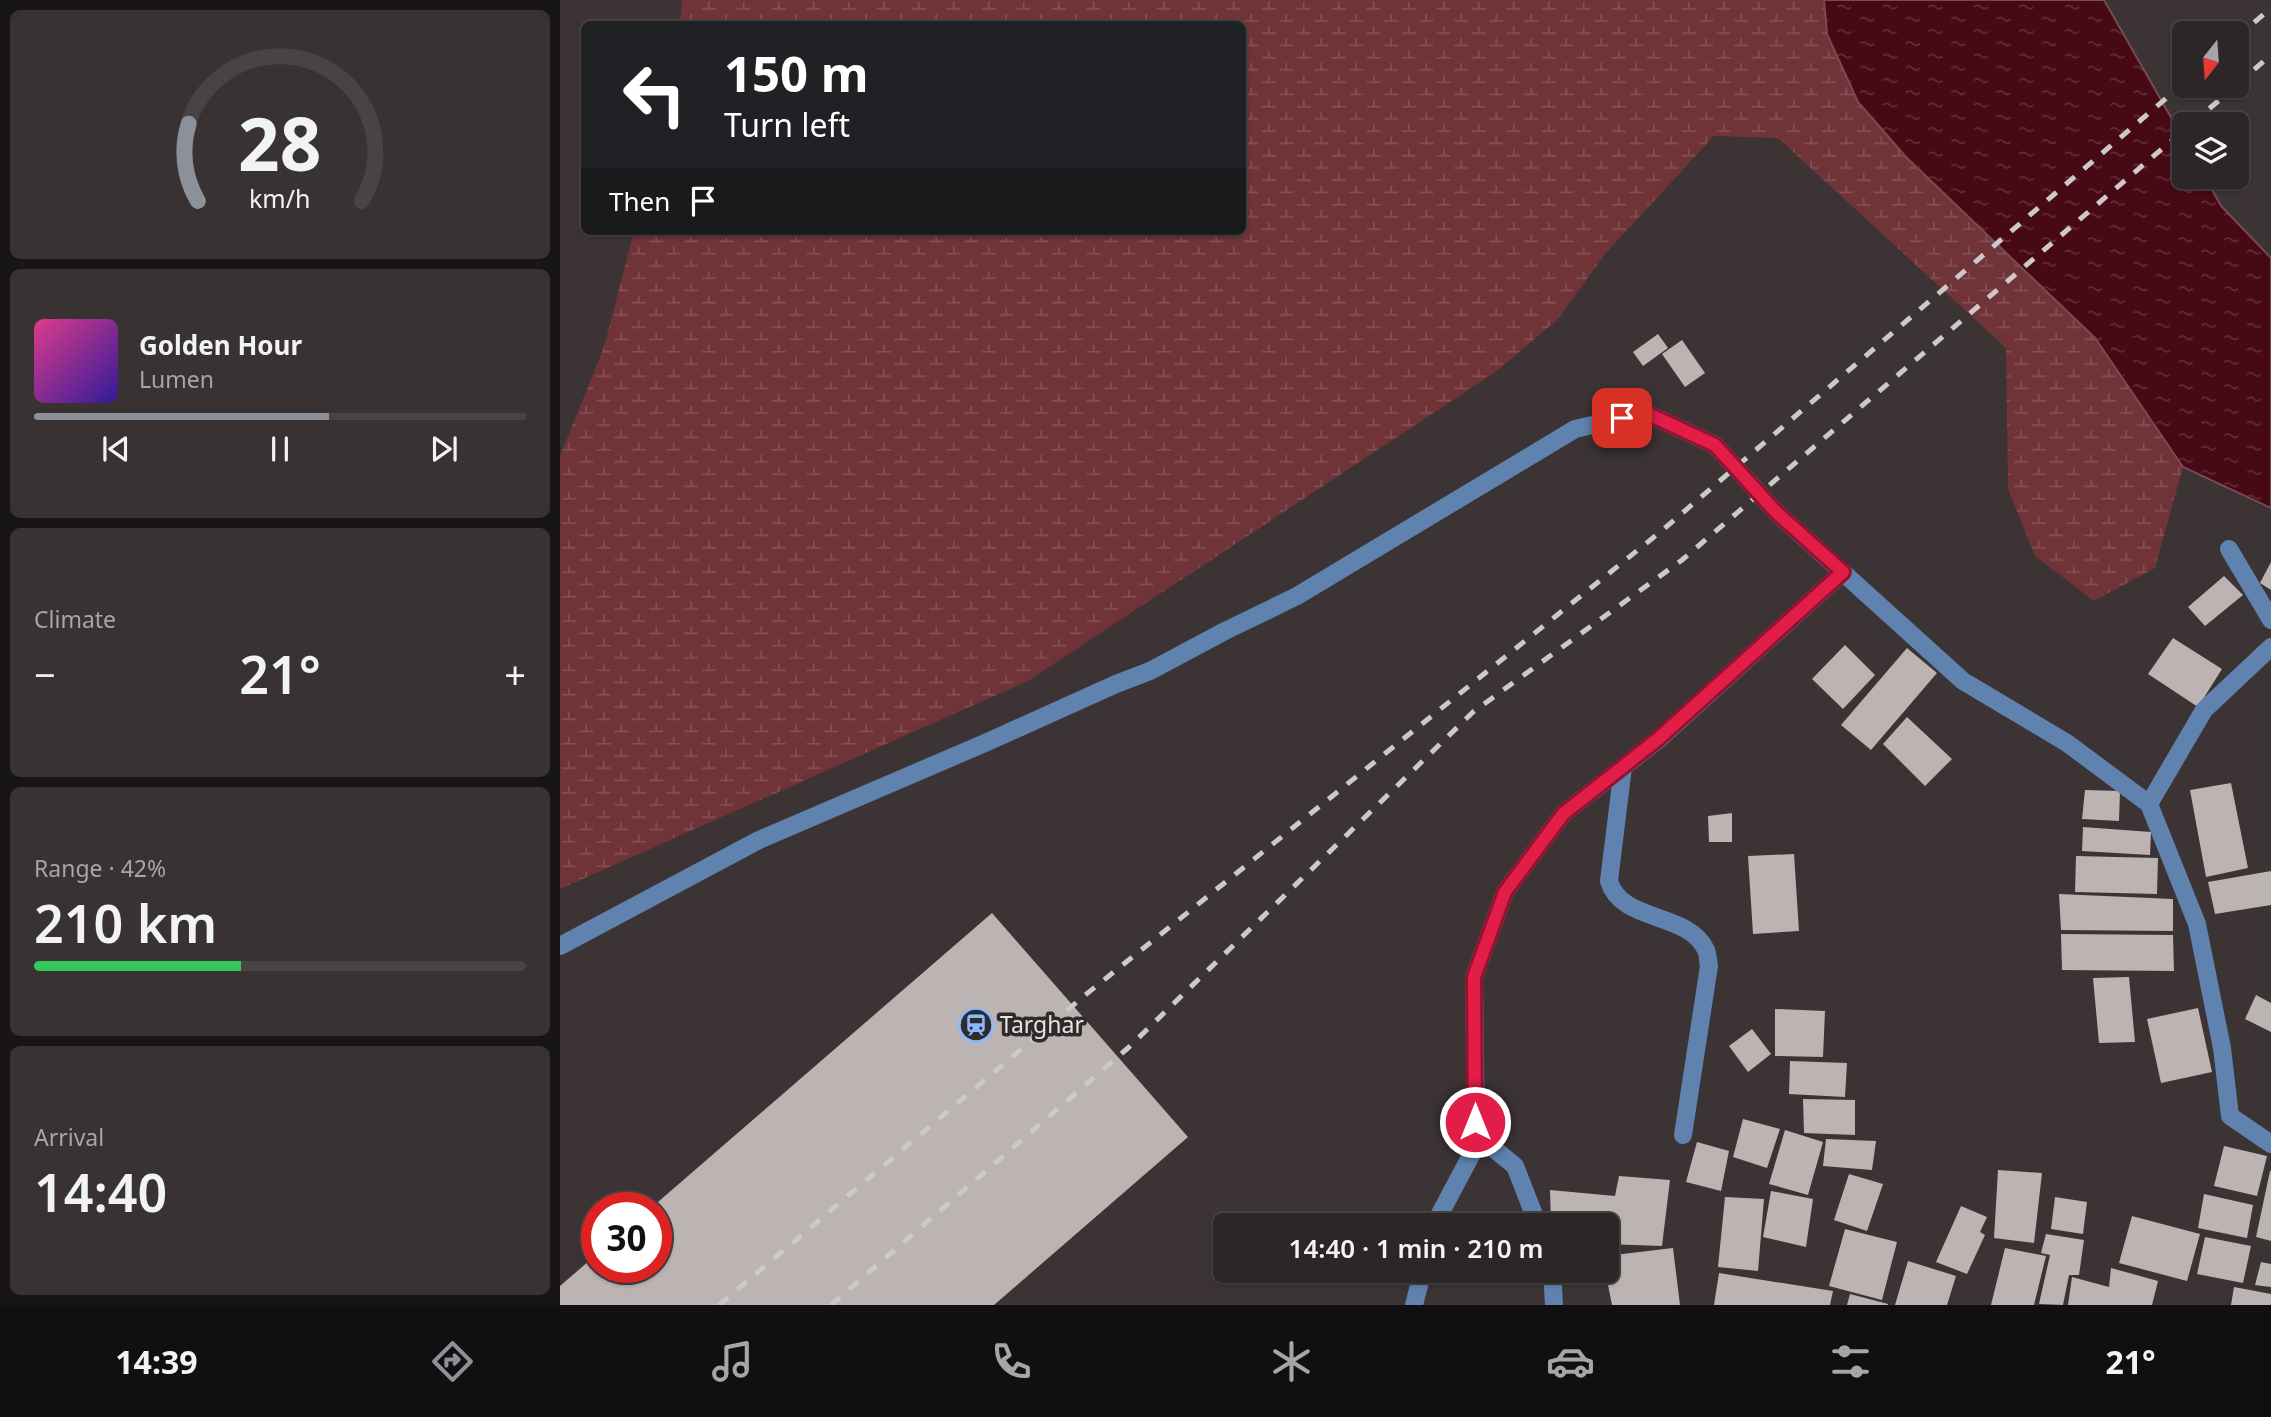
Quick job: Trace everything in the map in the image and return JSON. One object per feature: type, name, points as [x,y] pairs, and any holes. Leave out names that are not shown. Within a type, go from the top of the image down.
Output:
[{"type":"street","points":[[560,946],[759,840],[1150,671],[1297,596],[1575,429],[1646,413],[1715,445],[1776,512],[1963,681],[2067,743],[2150,804],[2197,924],[2222,1048],[2230,1116],[2271,1144]]},
{"type":"street","points":[[2230,549],[2271,620]]},
{"type":"street","points":[[1440,1213],[1476,1146],[1474,977],[1505,892],[1563,814],[1658,739],[1843,572]]},
{"type":"street","points":[[2150,804],[2204,710],[2271,647]]},
{"type":"street","points":[[1623,767],[1609,881],[1612,891],[1626,904],[1698,937],[1706,951],[1709,966],[1683,1135]]},
{"type":"street","points":[[1476,1146],[1493,1147],[1515,1166],[1533,1213]]},
{"type":"street","points":[[1414,1305],[1420,1283]]},
{"type":"street","points":[[1553,1283],[1554,1305]]},
{"type":"green space","points":[[682,0],[1824,0],[1827,34],[1906,157],[2095,338],[2183,467],[2155,568],[2094,601],[2035,556],[2008,489],[2006,348],[1778,138],[1714,136],[1606,253],[1557,320],[1497,371],[1028,681],[560,889],[560,456],[604,347],[633,235],[1246,235],[1246,21],[680,21]]},
{"type":"water","points":[[1824,0],[2104,0],[2172,119],[2172,189],[2212,189],[2221,206],[2271,258],[2271,508],[2183,467],[2095,338],[1906,157],[1858,102],[1827,34]]},
{"type":"building","points":[[1658,334],[1668,348],[1643,366],[1633,352]]},
{"type":"building","points":[[1682,340],[1705,373],[1685,387],[1662,354]]},
{"type":"building","points":[[2271,562],[2271,590],[2260,583]]},
{"type":"building","points":[[2224,576],[2243,595],[2205,626],[2188,607]]},
{"type":"building","points":[[2173,638],[2222,669],[2198,707],[2148,674]]},
{"type":"building","points":[[1845,645],[1875,675],[1843,709],[1812,679]]},
{"type":"building","points":[[1907,648],[1937,673],[1871,750],[1841,725]]},
{"type":"building","points":[[1907,717],[1952,759],[1925,786],[1883,744]]},
{"type":"building","points":[[2231,783],[2248,868],[2206,877],[2190,790]]},
{"type":"building","points":[[2085,790],[2120,791],[2119,821],[2082,819]]},
{"type":"building","points":[[1732,813],[1732,842],[1709,842],[1708,816]]},
{"type":"building","points":[[2083,827],[2151,832],[2150,855],[2082,851]]},
{"type":"building","points":[[1794,854],[1799,931],[1753,934],[1748,856]]},
{"type":"building","points":[[2076,856],[2158,858],[2157,894],[2075,892]]},
{"type":"building","points":[[2271,871],[2271,905],[2215,914],[2208,882]]},
{"type":"building","points":[[2059,894],[2173,899],[2173,931],[2061,930]]},
{"type":"building","name":"Targhar","points":[[992,913],[1188,1137],[994,1305],[560,1305],[560,1286],[581,1268],[581,1283],[672,1283],[672,1192],[669,1192]]},
{"type":"building","points":[[2061,934],[2173,935],[2174,971],[2062,970]]},
{"type":"building","points":[[2129,977],[2135,1042],[2099,1043],[2093,978]]},
{"type":"building","points":[[2256,995],[2271,1003],[2271,1032],[2245,1019]]},
{"type":"building","points":[[2198,1008],[2212,1072],[2161,1083],[2147,1019]]},
{"type":"building","points":[[1775,1009],[1825,1011],[1823,1057],[1775,1056]]},
{"type":"building","points":[[1752,1029],[1771,1054],[1748,1072],[1729,1046]]},
{"type":"building","points":[[1790,1061],[1847,1063],[1845,1097],[1789,1094]]},
{"type":"building","points":[[1803,1099],[1855,1100],[1855,1135],[1804,1133]]},
{"type":"building","points":[[1743,1119],[1780,1129],[1767,1168],[1733,1157]]},
{"type":"building","points":[[1785,1130],[1823,1142],[1808,1195],[1769,1184]]},
{"type":"building","points":[[1826,1139],[1876,1141],[1872,1170],[1823,1166]]},
{"type":"building","points":[[1697,1142],[1729,1151],[1721,1191],[1686,1182]]},
{"type":"building","points":[[2224,1146],[2267,1156],[2257,1196],[2214,1186]]},
{"type":"building","points":[[1998,1170],[2042,1173],[2034,1243],[1994,1238]]},
{"type":"building","points":[[2271,1171],[2271,1241],[2256,1237]]},
{"type":"building","points":[[1849,1174],[1883,1184],[1867,1231],[1834,1220]]},
{"type":"building","points":[[1619,1176],[1670,1180],[1662,1246],[1619,1244],[1619,1213],[1551,1213],[1550,1190],[1615,1196]]},
{"type":"building","points":[[1771,1191],[1813,1199],[1806,1247],[1763,1237]]},
{"type":"building","points":[[2204,1194],[2253,1205],[2247,1238],[2198,1228]]},
{"type":"building","points":[[1725,1197],[1764,1199],[1758,1271],[1718,1267]]},
{"type":"building","points":[[2055,1197],[2087,1202],[2083,1234],[2051,1229]]},
{"type":"building","points":[[1961,1206],[1987,1217],[1980,1232],[1985,1235],[1967,1274],[1936,1262]]},
{"type":"building","points":[[2132,1216],[2200,1234],[2187,1281],[2119,1263]]},
{"type":"building","points":[[1845,1229],[1897,1242],[1882,1300],[1829,1286]]},
{"type":"building","points":[[2046,1234],[2084,1240],[2079,1275],[2069,1275],[2063,1305],[2039,1304],[2050,1255],[2041,1253]]},
{"type":"building","points":[[2205,1237],[2251,1246],[2243,1283],[2197,1274]]},
{"type":"building","points":[[1673,1248],[1680,1305],[1612,1305],[1608,1283],[1619,1283],[1619,1254]]},
{"type":"building","points":[[2005,1248],[2046,1256],[2034,1305],[1991,1305]]},
{"type":"building","points":[[1908,1261],[1956,1276],[1947,1305],[1895,1305]]},
{"type":"building","points":[[2261,1262],[2271,1264],[2271,1287],[2255,1285]]},
{"type":"building","points":[[2111,1268],[2158,1281],[2152,1305],[2068,1305],[2072,1277],[2109,1287]]},
{"type":"building","points":[[1719,1273],[1833,1291],[1830,1305],[1714,1305]]},
{"type":"building","points":[[2234,1287],[2271,1294],[2271,1305],[2231,1305]]},
{"type":"building","points":[[1850,1294],[1888,1304],[1888,1305],[1847,1305]]},
{"type":"railway","points":[[2249,27],[2271,8]]},
{"type":"railway","points":[[2249,74],[2271,55]]},
{"type":"railway","points":[[719,1305],[1084,996],[1659,533],[2172,93]]},
{"type":"railway","points":[[2205,112],[2222,98]]},
{"type":"railway","points":[[831,1305],[1128,1048],[1473,712],[1682,560],[2172,140]]},
{"type":"place","name":"Targhar","points":[[976,1025]]},
{"type":"route","points":[[1475,1122],[1474,977],[1505,892],[1563,814],[1658,739],[1843,572],[1776,512],[1715,445],[1646,413],[1622,418]]}]
